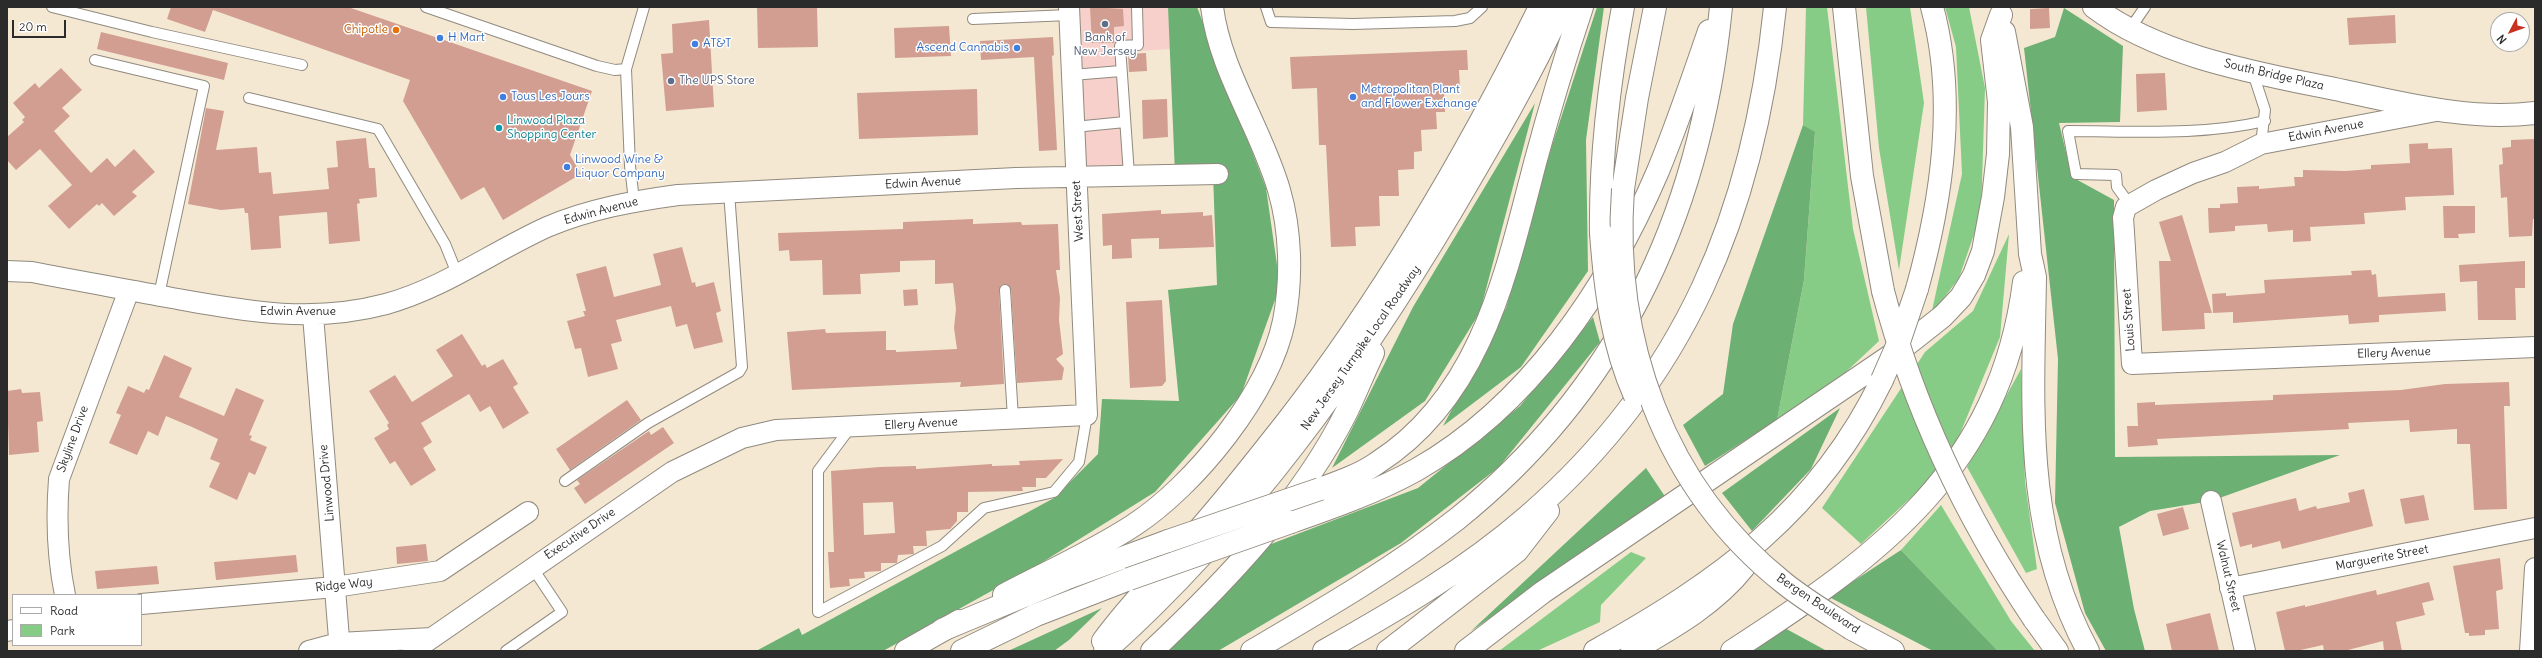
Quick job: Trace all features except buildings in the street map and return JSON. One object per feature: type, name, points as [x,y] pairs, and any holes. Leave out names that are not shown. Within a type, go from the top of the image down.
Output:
[{"type":"main road","points":[[906,651],[1120,533],[1154,510],[1189,479],[1215,449],[1246,405],[1268,365],[1279,337],[1286,307],[1289,275],[1286,226],[1279,191],[1270,164],[1226,59],[1212,7]]},
{"type":"main road","points":[[1095,651],[1122,614],[1228,495],[1332,358],[1441,192],[1487,111],[1540,7]]},
{"type":"main road","name":"New Jersey Turnpike Local Roadway","points":[[1105,651],[1167,593],[1249,501],[1326,402],[1396,300],[1499,129],[1562,7]]},
{"type":"main road","points":[[942,630],[1065,579],[1168,541],[1320,489],[1360,473],[1404,444],[1432,416],[1467,366],[1487,326],[1505,278],[1535,162],[1582,7]]},
{"type":"main road","points":[[1623,7],[1609,87],[1603,149],[1601,212],[1605,276],[1616,341],[1629,383],[1646,415],[1676,454]]},
{"type":"main road","points":[[1655,7],[1633,120],[1624,189],[1621,261],[1630,328],[1648,392],[1676,454]]},
{"type":"main road","points":[[962,651],[1036,615],[1129,579],[1360,497],[1417,469],[1472,432],[1498,410],[1542,362],[1582,308],[1640,210],[1673,133],[1718,7]]},
{"type":"main road","points":[[1252,651],[1388,569],[1456,519],[1517,464],[1560,417],[1596,371],[1642,293],[1681,206],[1708,104],[1721,7]]},
{"type":"main road","points":[[1388,651],[1517,552],[1587,459],[1648,383],[1683,326],[1719,252],[1744,181],[1755,136],[1768,67],[1775,7]]},
{"type":"main road","points":[[1844,7],[1862,176],[1875,257],[1888,310],[1924,415],[1965,506],[2034,619],[2057,651]]},
{"type":"main road","points":[[1632,651],[1685,619],[1732,582],[1782,520],[1834,463],[1861,422],[1882,380],[1900,339],[1917,289],[1935,208],[1944,136],[1944,80],[1932,7]]},
{"type":"main road","name":"South Bridge Plaza","points":[[2094,7],[2194,54],[2253,73],[2438,110]]},
{"type":"main road","points":[[2000,11],[2022,127],[2030,254],[2035,276],[2033,430],[2039,505],[2058,582],[2073,621],[2088,651]]},
{"type":"main road","points":[[1466,651],[1549,588],[1905,346],[1953,307],[1968,285],[1980,263],[1990,220],[1999,129],[1992,40],[2000,11]]},
{"type":"main road","name":"Edwin Avenue","points":[[2438,110],[2488,116],[2535,113]]},
{"type":"main road","points":[[1732,651],[1809,598],[1868,554],[1914,513],[1941,483],[1976,433],[2002,377],[2014,335],[2030,254]]},
{"type":"main road","points":[[1152,651],[1227,574],[1300,487],[1346,412],[1396,300]]},
{"type":"main road","name":"Bergen Boulevard","points":[[1676,454],[1714,512],[1755,557],[1794,591],[1852,629],[1893,651]]},
{"type":"main road","points":[[1324,651],[1423,593],[1465,565],[1528,517],[1587,459]]},
{"type":"main road","points":[[1595,651],[1694,592],[1734,562],[1782,520]]},
{"type":"street","name":"West Street","points":[[1070,11],[1087,415]]},
{"type":"street","name":"Edwin Avenue","points":[[2130,205],[2181,178],[2225,162],[2261,144],[2438,110]]},
{"type":"street","name":"Edwin Avenue","points":[[7,271],[32,272],[254,312],[313,315],[344,312],[385,304],[426,291],[458,276],[509,246],[549,227],[591,212],[634,201],[678,195],[729,192],[1129,175],[1218,174]]},
{"type":"street","name":"Louis Street","points":[[2130,205],[2126,207],[2123,218],[2132,364],[2253,359]]},
{"type":"street","name":"Skyline Drive","points":[[65,594],[60,568],[57,510],[59,479],[129,290]]},
{"type":"street","name":"Linwood Drive","points":[[313,315],[339,647]]},
{"type":"street","name":"Ellery Avenue","points":[[2253,359],[2535,347]]},
{"type":"street","name":"Ellery Avenue","points":[[755,434],[776,430],[850,428],[1087,415]]},
{"type":"street","name":"Executive Drive","points":[[413,651],[532,567],[672,472],[706,453],[755,434]]},
{"type":"street","name":"Walnut Street","points":[[2211,501],[2245,651]]},
{"type":"street","name":"Ridge Way","points":[[142,604],[335,587],[399,579],[440,571],[528,512]]},
{"type":"street","name":"Marguerite Street","points":[[2230,588],[2535,528]]},
{"type":"street","points":[[2530,651],[2535,568]]},
{"type":"street","points":[[310,651],[432,638]]},
{"type":"lane","points":[[52,7],[152,32],[302,65]]},
{"type":"lane","points":[[426,7],[597,66],[615,70],[626,69]]},
{"type":"lane","points":[[634,201],[630,166],[626,69],[644,7]]},
{"type":"lane","points":[[1129,175],[1120,46],[1138,45],[1137,7]]},
{"type":"lane","points":[[1266,7],[1271,22],[1332,24],[1455,20],[1470,18],[1482,7]]},
{"type":"lane","points":[[2119,20],[2145,7]]},
{"type":"lane","points":[[973,19],[1070,11]]},
{"type":"lane","points":[[95,60],[204,86],[158,295]]},
{"type":"lane","points":[[1072,75],[1121,71]]},
{"type":"lane","points":[[2253,73],[2265,110],[2265,121],[2261,144]]},
{"type":"lane","points":[[249,98],[378,128],[445,244],[458,276]]},
{"type":"lane","points":[[2130,205],[2117,188],[2116,175],[2076,174],[2068,131],[2173,130],[2240,126],[2265,121]]},
{"type":"lane","points":[[1074,128],[1125,122]]},
{"type":"lane","points":[[566,481],[648,423],[739,372],[742,367],[729,192]]},
{"type":"lane","points":[[1005,290],[1013,418]]},
{"type":"lane","points":[[850,428],[818,471],[818,612],[942,546],[984,508],[1054,492],[1079,462],[1087,415]]},
{"type":"lane","points":[[506,651],[562,612],[532,567]]},
{"type":"shaded area","points":[[1069,7],[1168,7],[1170,49],[1125,52],[1132,175],[1076,177]]},
{"type":"green space","points":[[1168,7],[1197,7],[1266,188],[1280,286],[1241,395],[1155,492],[1033,568],[883,651],[756,651],[799,628],[802,635],[1054,498],[1098,454],[1102,399],[1179,401],[1168,290],[1217,285],[1213,174],[1175,174]]},
{"type":"green space","points":[[1597,7],[1604,7],[1586,140],[1588,271],[1521,367],[1443,426],[1506,308],[1546,164]]},
{"type":"green space","points":[[1806,7],[1827,7],[1853,229],[1879,341],[1847,371],[1777,420],[1804,280],[1815,133],[1803,125]]},
{"type":"green space","points":[[1866,7],[1910,7],[1924,103],[1899,270],[1879,148]]},
{"type":"green space","points":[[1945,7],[1969,7],[1985,88],[1981,214],[1959,278],[1931,315],[1962,174],[1956,47]]},
{"type":"green space","points":[[2064,8],[2123,46],[2120,122],[2059,123],[2072,177],[2114,200],[2115,457],[2340,455],[2211,501],[2150,511],[2119,527],[2134,609],[2145,651],[2106,651],[2085,613],[2055,503],[2058,359],[2024,48],[2055,37]]},
{"type":"green space","points":[[1535,103],[1480,312],[1425,401],[1332,468],[1413,307]]},
{"type":"green space","points":[[1803,125],[1815,132],[1804,280],[1777,420],[1705,466],[1683,425],[1723,394],[1733,324]]},
{"type":"green space","points":[[2009,234],[2000,337],[1957,441],[1931,479],[1861,544],[1822,508],[1925,352],[1973,311]]},
{"type":"green space","points":[[1593,317],[1600,342],[1499,467],[1401,543],[1218,651],[1169,651],[1258,549],[1418,488],[1520,406]]},
{"type":"green space","points":[[2021,369],[2025,482],[2037,569],[2026,573],[1967,467]]},
{"type":"green space","points":[[1840,408],[1811,469],[1752,531],[1722,493]]},
{"type":"green space","points":[[1646,468],[1666,498],[1471,631]]},
{"type":"green space","points":[[1941,505],[2011,621],[2035,651],[1998,651],[1901,550]]},
{"type":"green space","points":[[1901,550],[1998,651],[1933,651],[1829,597]]},
{"type":"green space","points":[[1631,552],[1646,558],[1601,605],[1600,622],[1537,651],[1499,651]]},
{"type":"green space","points":[[1102,608],[1069,640],[1054,651],[1008,651]]},
{"type":"green space","points":[[1779,625],[1827,651],[1741,651]]},
{"type":"place","name":"Bank of New Jersey","points":[[1105,24]]},
{"type":"place","name":"Chipotle","points":[[396,30]]},
{"type":"place","name":"H Mart","points":[[440,38]]},
{"type":"place","name":"AT&T","points":[[695,44]]},
{"type":"place","name":"Ascend Cannabis","points":[[1017,48]]},
{"type":"place","name":"The UPS Store","points":[[671,81]]},
{"type":"place","name":"Tous Les Jours","points":[[503,97]]},
{"type":"place","name":"Metropolitan Plant and Flower Exchange","points":[[1353,97]]},
{"type":"place","name":"Linwood Plaza Shopping Center","points":[[499,128]]},
{"type":"place","name":"Linwood Wine & Liquor Company","points":[[567,167]]}]
